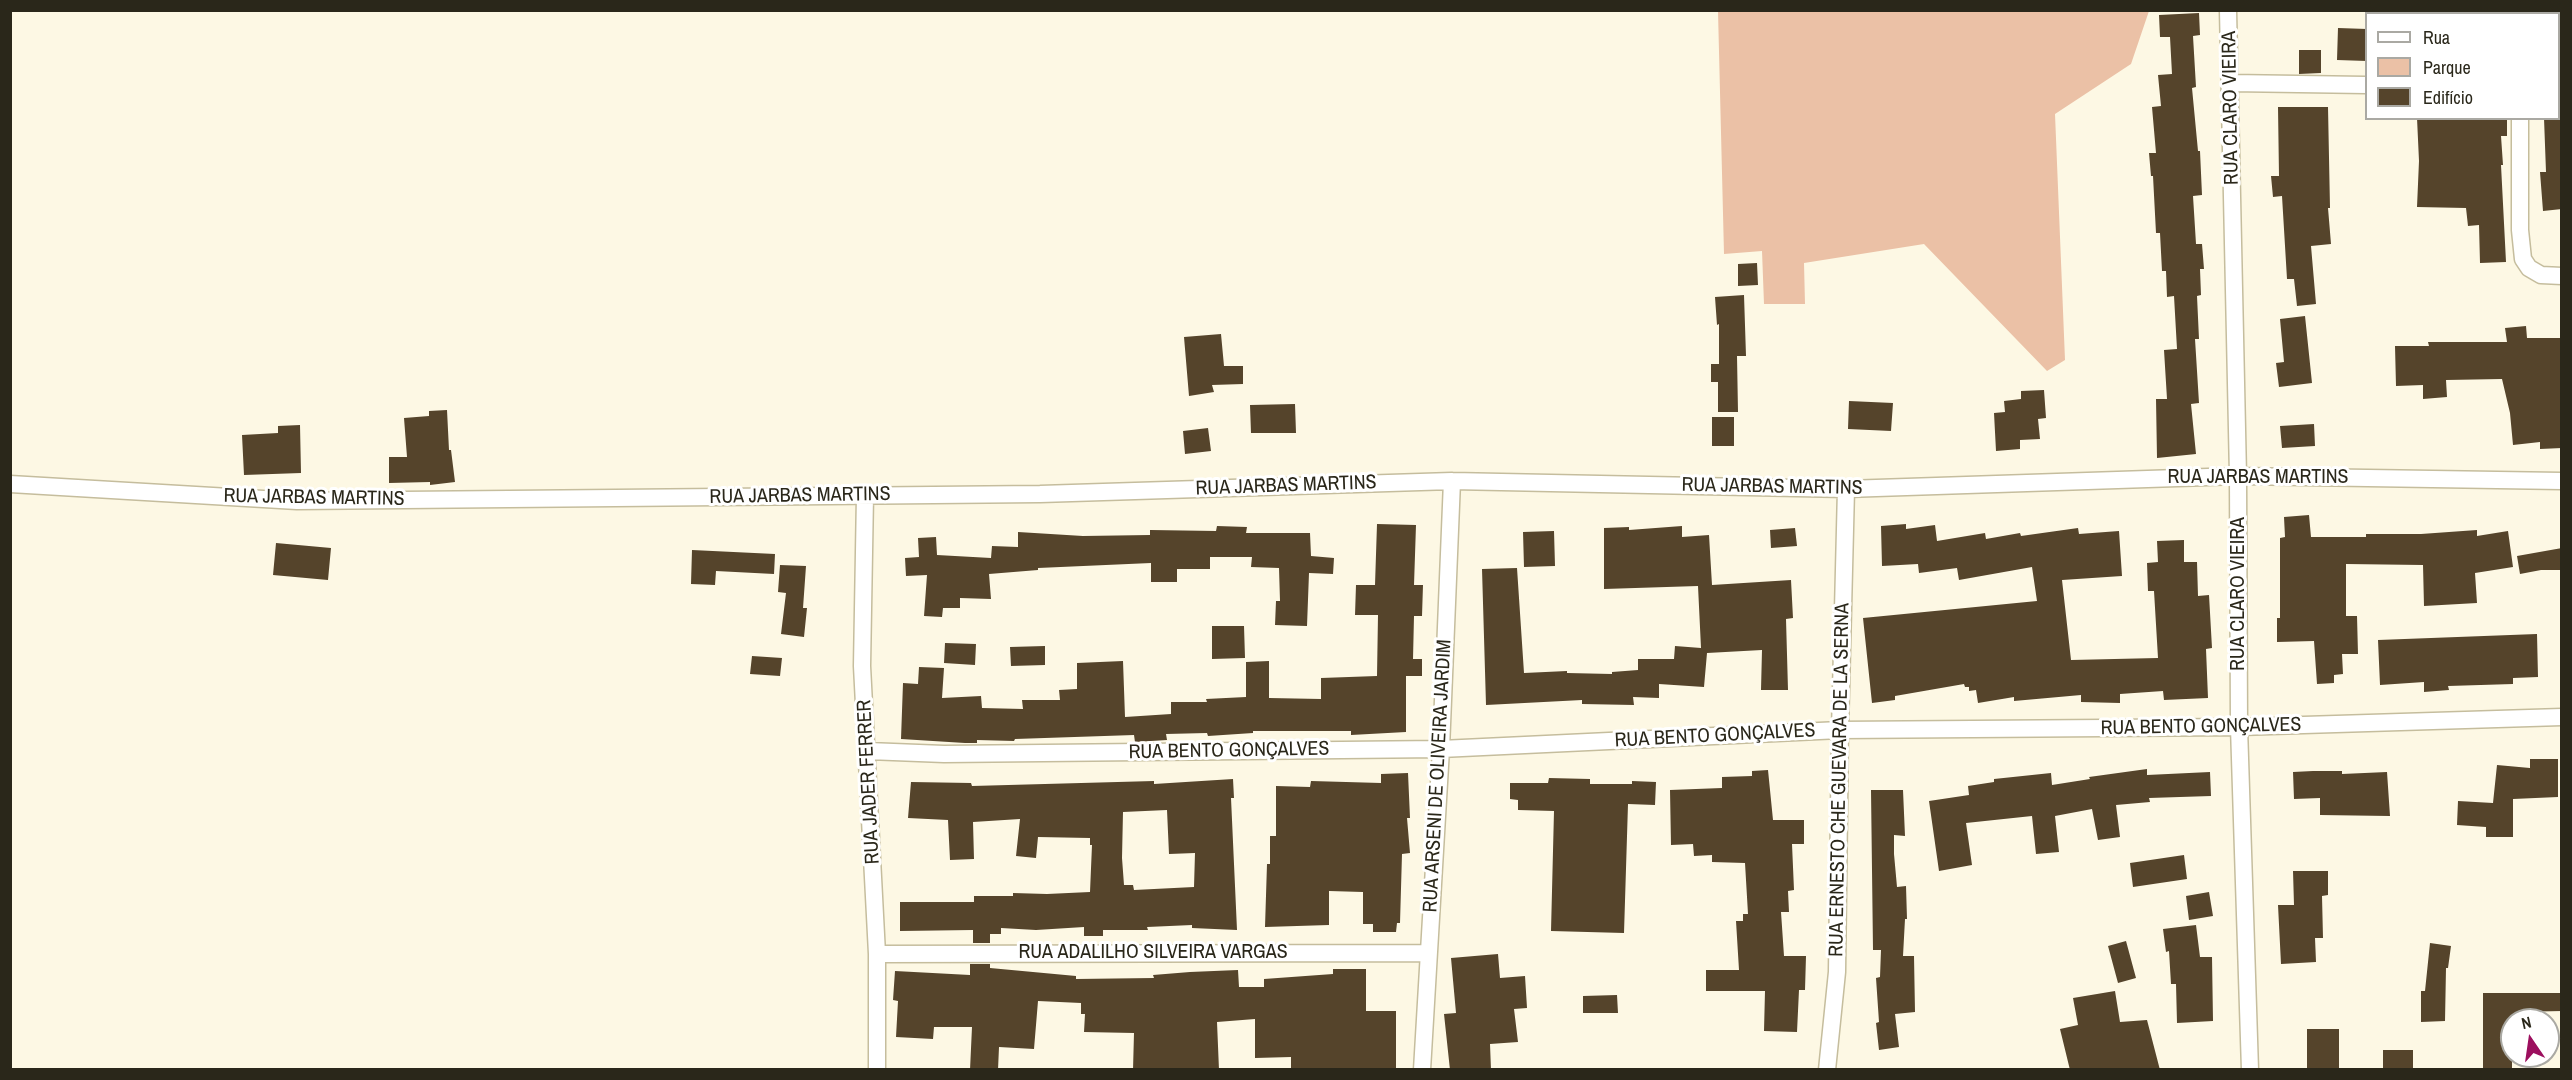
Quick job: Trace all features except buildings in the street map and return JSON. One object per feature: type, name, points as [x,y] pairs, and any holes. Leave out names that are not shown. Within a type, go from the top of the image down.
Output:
[{"type":"street","name":"RUA CLARO VIEIRA","points":[[2228,10],[2238,476],[2240,727],[2250,1070]]},
{"type":"street","points":[[2231,83],[2365,85]]},
{"type":"street","points":[[2520,120],[2520,230],[2523,259],[2529,268],[2541,275],[2562,276]]},
{"type":"street","name":"RUA JARBAS MARTINS","points":[[10,484],[297,501],[1040,494],[1452,481],[1846,489],[2238,476],[2562,481]]},
{"type":"street","name":"RUA ARSENI DE OLIVEIRA JARDIM","points":[[1422,1070],[1442,749],[1452,481]]},
{"type":"street","name":"RUA ERNESTO CHE GUEVARA DE LA SERNA","points":[[1827,1070],[1837,972],[1846,489]]},
{"type":"street","name":"RUA JADER FERRER","points":[[865,495],[862,666],[877,954],[877,1070]]},
{"type":"street","name":"RUA BENTO GONÇALVES","points":[[868,751],[956,754],[1442,749],[1840,730],[2240,727],[2562,717]]},
{"type":"street","name":"RUA ADALILHO SILVEIRA VARGAS","points":[[877,954],[1428,953]]},
{"type":"green space","points":[[1718,11],[2149,11],[2131,64],[2055,114],[2065,360],[2047,371],[1924,244],[1804,263],[1805,304],[1764,304],[1762,251],[1724,254]]}]
